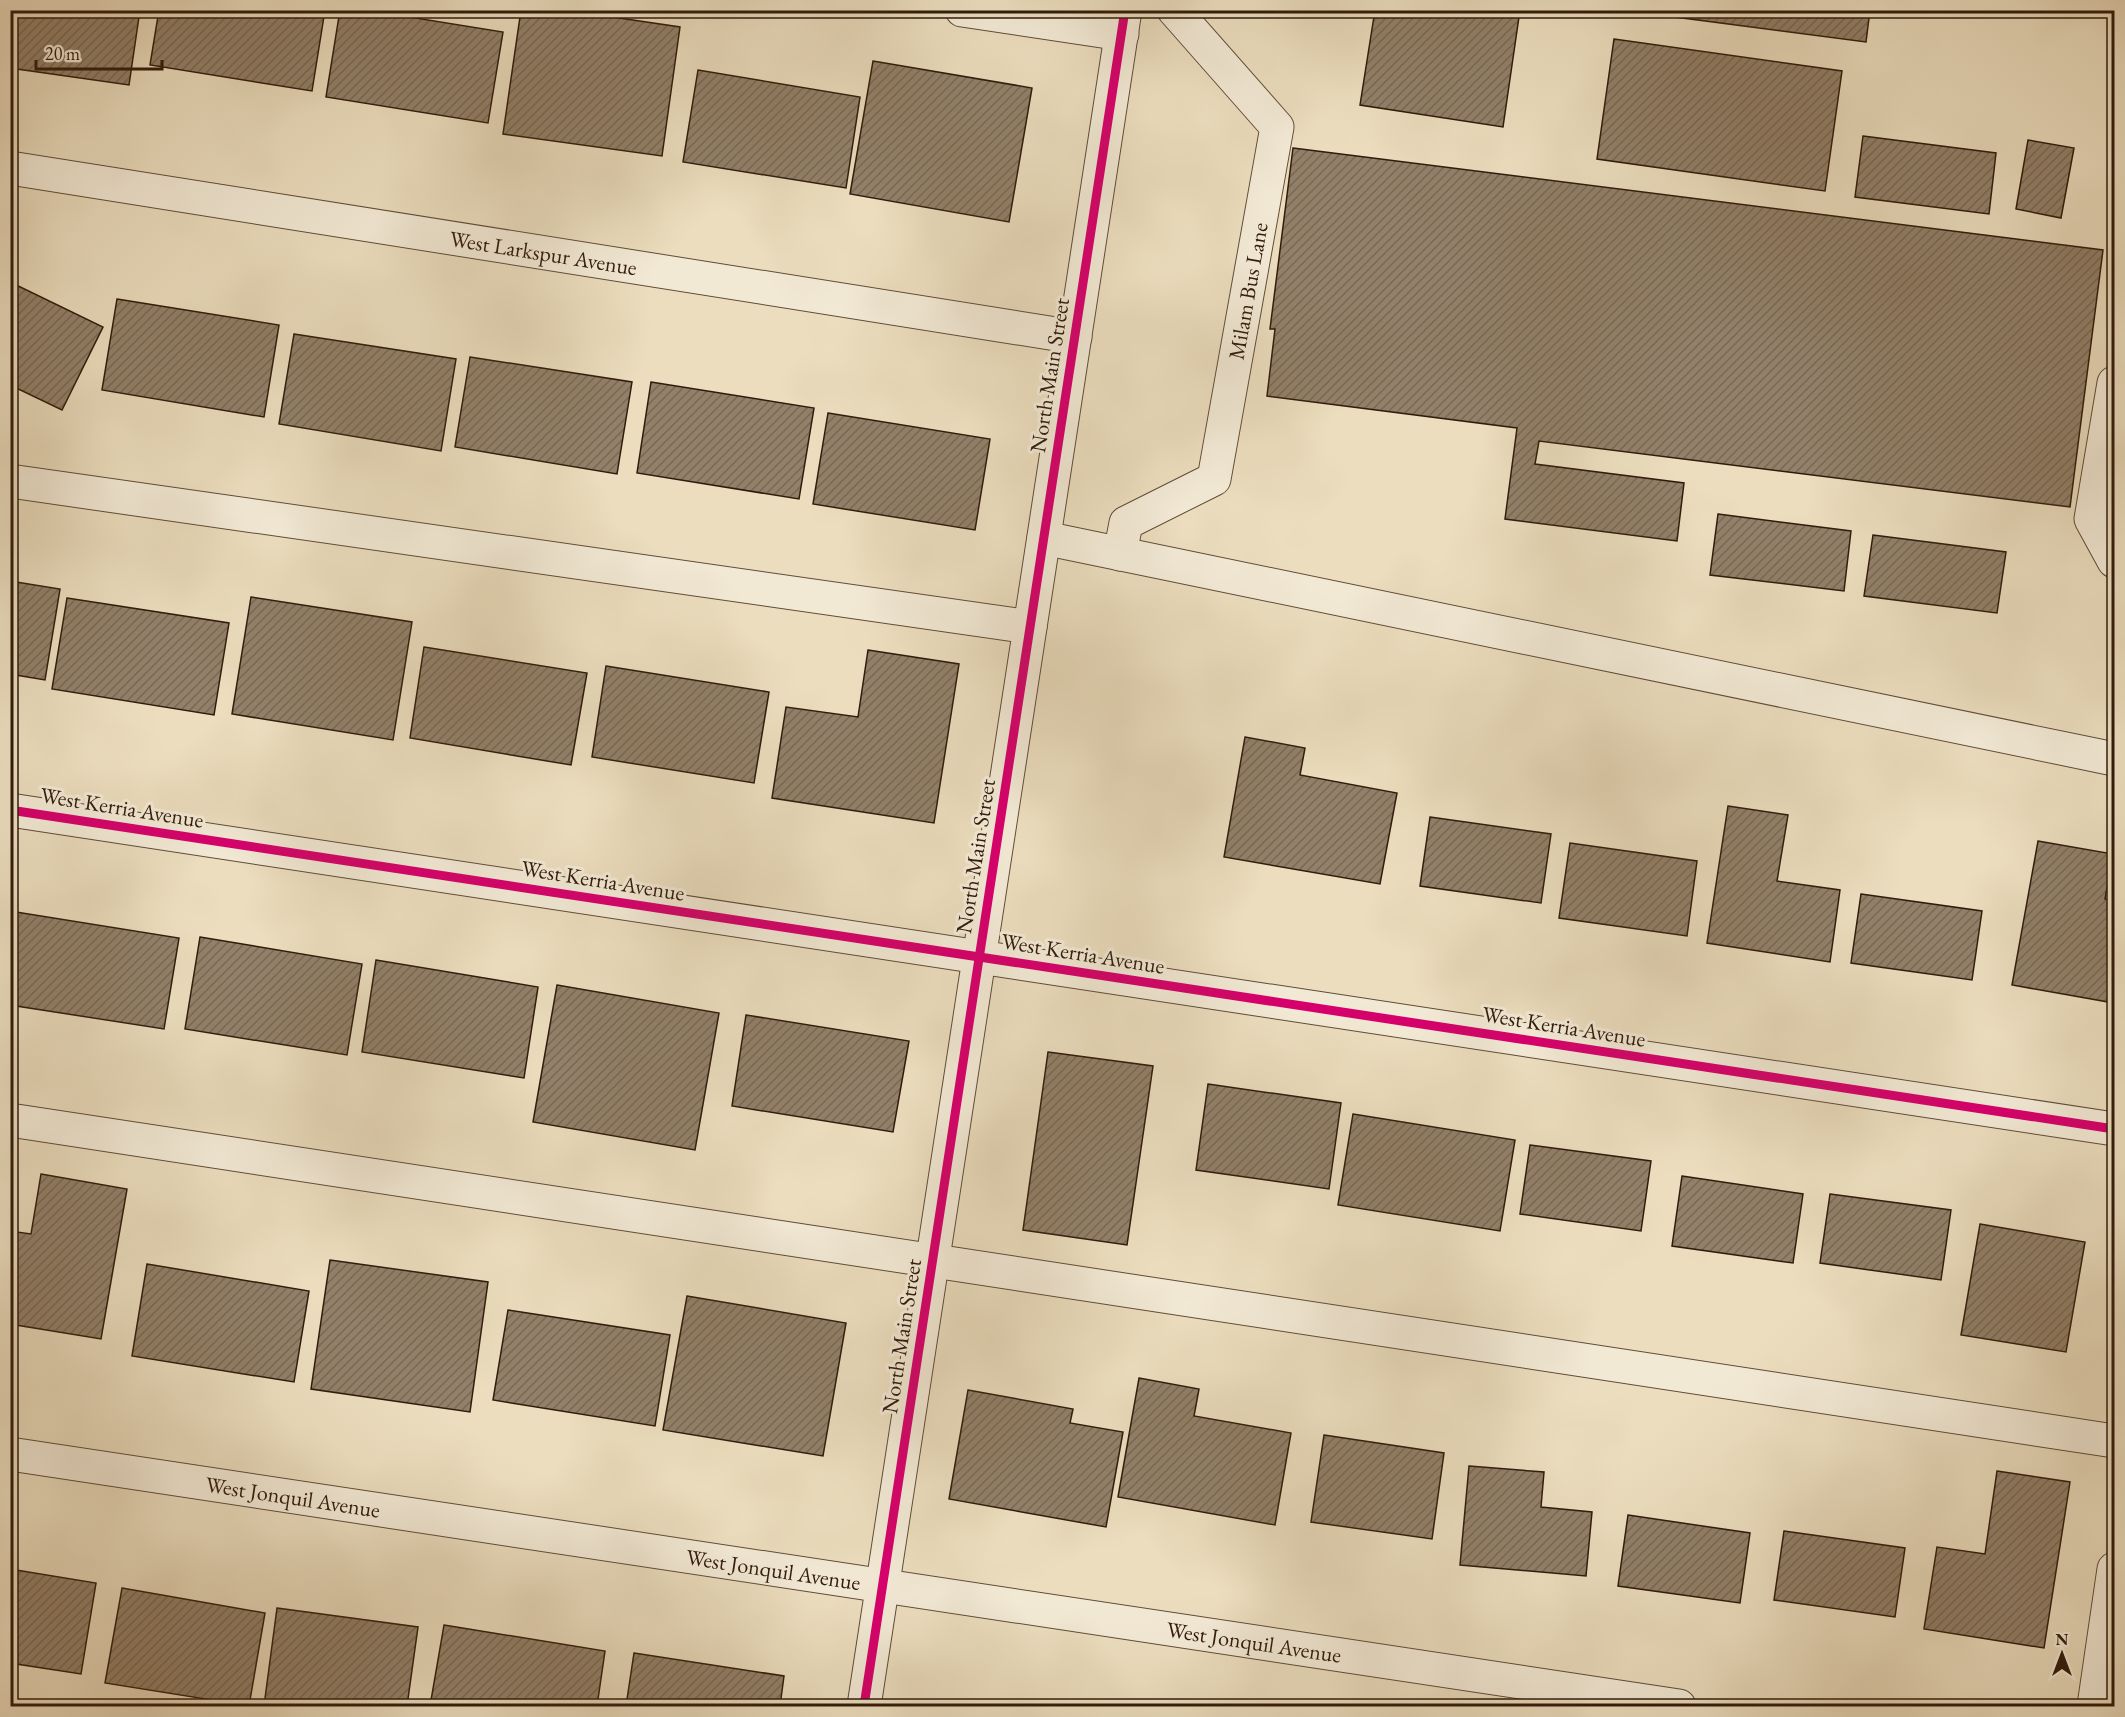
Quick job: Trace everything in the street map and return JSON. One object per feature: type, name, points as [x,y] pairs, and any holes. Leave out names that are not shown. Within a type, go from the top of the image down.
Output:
[{"type":"street","points":[[962,10],[1123,22]]},
{"type":"street","name":"Milam Bus Lane","points":[[1120,554],[1126,523],[1214,479],[1276,127],[1174,10]]},
{"type":"street","name":"North Main Street","points":[[864,1707],[1123,22]]},
{"type":"street","name":"West Larkspur Avenue","points":[[10,168],[1075,337]]},
{"type":"street","points":[[2115,383],[2091,519],[2115,561]]},
{"type":"street","points":[[10,481],[1030,627]]},
{"type":"street","points":[[1044,538],[2115,759]]},
{"type":"street","name":"West Kerria Avenue","points":[[10,810],[2115,1129]]},
{"type":"street","points":[[10,1120],[2115,1441]]},
{"type":"street","name":"West Jonquil Avenue","points":[[10,1454],[1679,1707]]},
{"type":"street","points":[[2094,1707],[2115,1569]]},
{"type":"building","points":[[10,10],[140,10],[129,85],[10,68]]},
{"type":"building","points":[[159,10],[325,10],[312,91],[150,65]]},
{"type":"building","points":[[340,10],[366,10],[503,32],[488,123],[326,97]]},
{"type":"building","points":[[521,10],[565,10],[680,27],[662,156],[503,134]]},
{"type":"building","points":[[1375,10],[1520,10],[1503,127],[1360,105]]},
{"type":"building","points":[[1676,10],[1870,10],[1866,42],[1675,17]]},
{"type":"building","points":[[1614,39],[1842,71],[1825,191],[1597,159]]},
{"type":"building","points":[[873,61],[1032,88],[1009,222],[850,194]]},
{"type":"building","points":[[698,70],[860,97],[846,188],[683,162]]},
{"type":"building","points":[[1863,136],[1996,153],[1989,214],[1855,197]]},
{"type":"building","points":[[2028,140],[2074,148],[2061,218],[2016,209]]},
{"type":"building","points":[[1293,148],[2103,250],[2070,507],[1539,441],[1535,464],[1684,483],[1677,541],[1505,519],[1517,428],[1267,396],[1275,329],[1270,329]]},
{"type":"building","points":[[10,282],[103,327],[62,410],[10,385]]},
{"type":"building","points":[[117,299],[279,325],[264,417],[102,390]]},
{"type":"building","points":[[294,334],[456,359],[441,451],[279,424]]},
{"type":"building","points":[[470,357],[632,382],[617,474],[455,447]]},
{"type":"building","points":[[651,382],[814,408],[799,499],[637,473]]},
{"type":"building","points":[[828,413],[990,439],[975,530],[813,504]]},
{"type":"building","points":[[1718,514],[1851,531],[1844,591],[1710,575]]},
{"type":"building","points":[[1873,535],[2006,552],[1997,613],[1864,596]]},
{"type":"building","points":[[10,581],[60,589],[45,680],[10,674]]},
{"type":"building","points":[[251,597],[412,622],[393,740],[232,714]]},
{"type":"building","points":[[67,598],[229,623],[214,715],[52,689]]},
{"type":"building","points":[[424,647],[587,673],[571,765],[410,738]]},
{"type":"building","points":[[868,650],[959,664],[934,823],[772,798],[786,707],[858,717]]},
{"type":"building","points":[[606,666],[769,692],[754,783],[592,757]]},
{"type":"building","points":[[1245,737],[1305,748],[1300,775],[1397,793],[1380,884],[1224,857]]},
{"type":"building","points":[[1728,806],[1788,815],[1777,881],[1840,890],[1830,962],[1707,943]]},
{"type":"building","points":[[1430,817],[1551,834],[1541,903],[1420,886]]},
{"type":"building","points":[[2038,841],[2113,854],[2105,899],[2114,901],[2114,1003],[2012,985]]},
{"type":"building","points":[[1570,843],[1697,861],[1687,936],[1559,918]]},
{"type":"building","points":[[1861,894],[1982,911],[1972,980],[1851,963]]},
{"type":"building","points":[[16,912],[179,938],[164,1029],[10,1005],[10,949]]},
{"type":"building","points":[[200,937],[362,964],[347,1055],[185,1029]]},
{"type":"building","points":[[376,960],[538,987],[524,1078],[362,1052]]},
{"type":"building","points":[[557,985],[719,1013],[695,1150],[533,1122]]},
{"type":"building","points":[[746,1015],[909,1041],[893,1132],[732,1106]]},
{"type":"building","points":[[1048,1052],[1153,1066],[1127,1245],[1023,1230]]},
{"type":"building","points":[[1208,1084],[1341,1103],[1329,1189],[1196,1170]]},
{"type":"building","points":[[1353,1114],[1515,1140],[1500,1231],[1338,1205]]},
{"type":"building","points":[[1530,1145],[1651,1161],[1641,1231],[1520,1214]]},
{"type":"building","points":[[41,1174],[127,1189],[101,1339],[10,1324],[10,1231],[31,1234]]},
{"type":"building","points":[[1682,1176],[1803,1194],[1793,1263],[1672,1246]]},
{"type":"building","points":[[1830,1194],[1951,1210],[1941,1280],[1820,1263]]},
{"type":"building","points":[[1980,1224],[2085,1242],[2066,1352],[1961,1335]]},
{"type":"building","points":[[330,1260],[488,1282],[470,1412],[311,1389]]},
{"type":"building","points":[[147,1264],[309,1291],[294,1382],[132,1356]]},
{"type":"building","points":[[687,1296],[846,1323],[823,1456],[663,1430]]},
{"type":"building","points":[[508,1310],[670,1335],[655,1426],[493,1400]]},
{"type":"building","points":[[1139,1378],[1199,1389],[1194,1416],[1291,1433],[1275,1525],[1118,1497]]},
{"type":"building","points":[[968,1390],[1073,1409],[1070,1423],[1123,1432],[1106,1527],[949,1499]]},
{"type":"building","points":[[1324,1435],[1444,1453],[1432,1539],[1311,1522]]},
{"type":"building","points":[[1469,1466],[1544,1472],[1541,1507],[1592,1512],[1586,1576],[1460,1565]]},
{"type":"building","points":[[1997,1471],[2070,1482],[2044,1648],[1924,1629],[1937,1547],[1985,1554]]},
{"type":"building","points":[[1628,1515],[1750,1533],[1740,1603],[1618,1586]]},
{"type":"building","points":[[1784,1531],[1905,1548],[1895,1617],[1774,1600]]},
{"type":"building","points":[[10,1569],[96,1583],[81,1674],[10,1663]]},
{"type":"building","points":[[122,1588],[265,1613],[249,1706],[105,1683]]},
{"type":"building","points":[[277,1608],[418,1627],[407,1706],[264,1706]]},
{"type":"building","points":[[444,1625],[605,1651],[597,1706],[430,1706]]},
{"type":"building","points":[[634,1653],[784,1676],[780,1706],[626,1706]]},
{"type":"cycle path","points":[[864,1706],[1125,10]]},
{"type":"cycle path","points":[[10,810],[2114,1129]]}]
